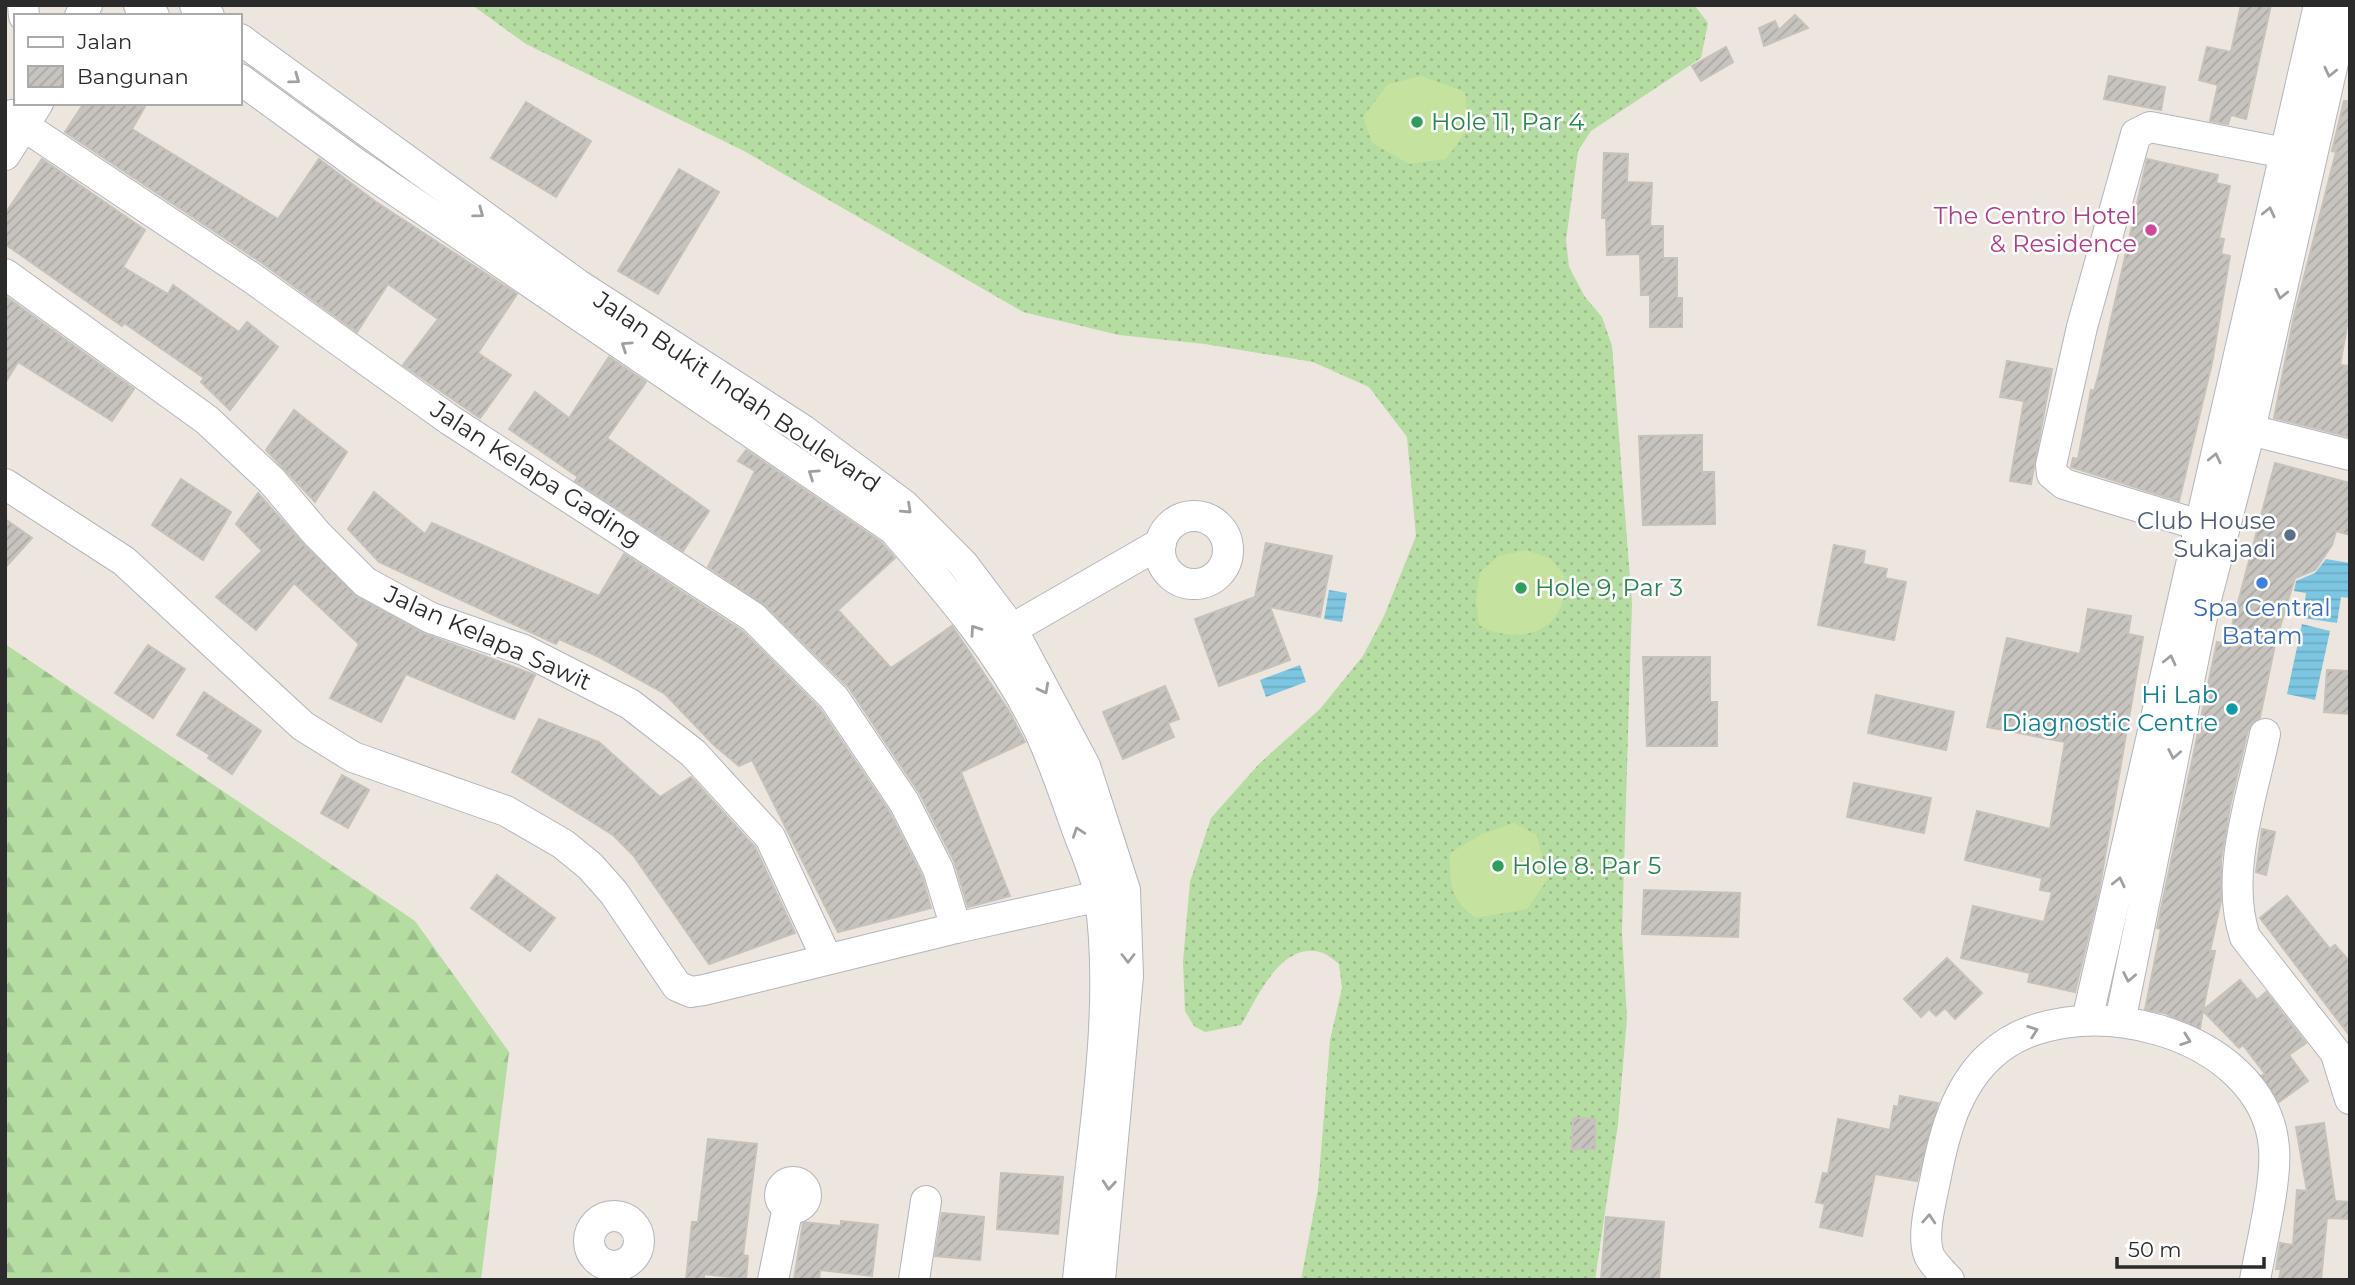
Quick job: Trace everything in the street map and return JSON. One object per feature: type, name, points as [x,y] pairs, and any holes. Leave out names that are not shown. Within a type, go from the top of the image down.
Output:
[{"type":"street","points":[[2087,1020],[2212,529],[2283,152],[2319,5]]},
{"type":"street","points":[[2120,1022],[2204,607],[2212,529],[2250,430],[2346,5]]},
{"type":"street","name":"Jalan Bukit Indah Boulevard","points":[[242,40],[570,293],[803,430],[904,505],[963,564],[1012,629],[1085,766],[1113,893]]},
{"type":"street","points":[[242,80],[358,165],[570,293],[893,529],[950,594],[1019,695],[1113,893],[1128,976],[1100,1280]]},
{"type":"street","points":[[5,155],[20,114]]},
{"type":"street","name":"Jalan Kelapa Gading","points":[[20,114],[450,419],[753,617],[834,698],[904,802],[938,869],[956,928]]},
{"type":"street","points":[[2212,529],[2064,484],[2052,474],[2050,465],[2082,327],[2136,134],[2150,127],[2312,158]]},
{"type":"street","name":"Jalan Kelapa Sawit","points":[[5,274],[207,421],[272,481],[317,534],[365,582],[431,618],[524,650],[619,698],[693,753],[770,837],[827,958]]},
{"type":"street","points":[[2250,430],[2350,455]]},
{"type":"street","points":[[5,464],[134,552],[309,713],[359,743],[541,810],[601,856],[625,884],[684,972],[695,980],[718,986]]},
{"type":"street","points":[[5,484],[124,561],[303,726],[353,757],[506,811],[563,844],[590,866],[614,893],[677,986],[691,992],[1113,893]]},
{"type":"street","points":[[1012,629],[1161,543]]},
{"type":"street","points":[[2265,734],[2235,881],[2239,919],[2245,937],[2343,1062],[2350,1099]]},
{"type":"street","points":[[1078,1280],[1100,1064],[1105,951],[1113,893]]},
{"type":"street","points":[[1949,1280],[1929,1255],[1927,1218],[1943,1142],[1966,1086],[1989,1057],[2014,1039],[2032,1030],[2087,1020],[2120,1022],[2195,1043],[2240,1074],[2258,1099],[2275,1150],[2255,1280]]},
{"type":"street","points":[[914,1280],[926,1200]]},
{"type":"street","points":[[773,1280],[788,1207]]},
{"type":"green space","points":[[472,5],[1695,6],[1708,23],[1701,58],[1591,131],[1578,151],[1566,240],[1569,267],[1585,297],[1602,317],[1612,346],[1632,604],[1622,932],[1627,1018],[1618,1124],[1595,1280],[1301,1280],[1318,1189],[1330,1040],[1342,988],[1339,964],[1320,952],[1306,951],[1293,956],[1282,964],[1262,988],[1241,1025],[1205,1032],[1194,1026],[1185,1011],[1183,961],[1190,882],[1211,818],[1259,764],[1320,709],[1363,656],[1384,616],[1416,536],[1407,437],[1369,387],[1313,362],[1205,344],[1119,335],[1023,312],[744,151],[526,44]]},
{"type":"green space","name":"Hole 11, Par 4","points":[[1422,76],[1465,92],[1470,127],[1446,159],[1409,164],[1372,143],[1363,117],[1388,84]]},
{"type":"green space","name":"Hole 9, Par 3","points":[[1526,550],[1550,558],[1564,575],[1563,600],[1556,615],[1548,624],[1526,634],[1502,634],[1479,625],[1476,600],[1480,572],[1499,556]]},
{"type":"green space","points":[[5,644],[415,921],[509,1052],[481,1280],[5,1280]]},
{"type":"green space","name":"Hole 8. Par 5","points":[[1514,823],[1537,835],[1548,879],[1527,909],[1476,918],[1456,898],[1451,883],[1450,853],[1482,834]]},
{"type":"water","points":[[2326,559],[2350,563],[2350,598],[2341,597],[2337,623],[2303,618],[2306,593],[2294,591],[2296,581],[2315,573]]},
{"type":"water","points":[[1329,590],[1347,593],[1342,622],[1324,619]]},
{"type":"water","points":[[2302,624],[2330,631],[2315,700],[2287,694]]},
{"type":"water","points":[[1300,665],[1306,682],[1266,697],[1260,680]]},
{"type":"building","points":[[2241,5],[2271,5],[2246,119],[2231,115],[2228,124],[2210,121],[2218,85],[2199,80],[2207,47],[2231,52]]},
{"type":"building","points":[[1795,15],[1808,28],[1764,46],[1759,28],[1775,21],[1779,30]]},
{"type":"building","points":[[1726,47],[1733,62],[1701,81],[1692,66]]},
{"type":"building","points":[[2109,76],[2165,87],[2161,110],[2104,99]]},
{"type":"building","points":[[2344,101],[2350,101],[2350,310],[2340,365],[2350,366],[2350,437],[2274,418],[2294,316],[2336,152],[2332,151]]},
{"type":"building","points":[[526,102],[591,141],[556,197],[491,158]]},
{"type":"building","points":[[83,105],[146,105],[132,129],[278,219],[319,159],[376,202],[517,294],[478,353],[511,375],[480,418],[403,365],[438,319],[388,284],[357,332],[262,263],[65,132]]},
{"type":"building","points":[[1604,153],[1628,154],[1627,182],[1652,183],[1650,226],[1663,226],[1663,258],[1677,258],[1677,298],[1682,298],[1682,327],[1650,327],[1650,295],[1641,295],[1640,254],[1607,255],[1606,218],[1602,218]]},
{"type":"building","points":[[42,159],[145,230],[123,267],[168,294],[173,285],[239,332],[247,322],[278,347],[230,410],[201,382],[204,378],[124,323],[122,326],[5,244],[5,214]]},
{"type":"building","points":[[2147,159],[2218,175],[2216,183],[2230,186],[2219,238],[2224,239],[2221,254],[2230,256],[2212,363],[2179,501],[2071,467],[2073,458],[2078,459],[2091,390],[2094,391],[2099,373]]},
{"type":"building","points":[[679,169],[719,192],[658,294],[618,271]]},
{"type":"building","points":[[5,296],[134,389],[112,421],[18,362],[5,383]]},
{"type":"building","points":[[609,357],[646,382],[607,438],[709,511],[683,551],[575,481],[578,477],[509,429],[535,392],[569,418]]},
{"type":"building","points":[[2007,361],[2052,369],[2031,484],[2010,481],[2024,401],[2000,397]]},
{"type":"building","points":[[294,410],[347,452],[315,502],[266,450]]},
{"type":"building","points":[[1702,435],[1702,472],[1714,472],[1715,524],[1643,525],[1639,436]]},
{"type":"building","points":[[746,450],[881,542],[895,558],[838,610],[891,668],[952,626],[1009,711],[1025,742],[961,772],[1010,896],[968,907],[954,861],[920,794],[849,688],[765,605],[708,567],[755,471],[738,461]]},
{"type":"building","points":[[2275,463],[2350,483],[2350,535],[2336,531],[2332,545],[2315,570],[2295,578],[2276,640],[2260,717],[2248,730],[2230,806],[2221,860],[2221,901],[2210,951],[2215,951],[2203,1010],[2240,980],[2257,1000],[2266,992],[2306,1043],[2289,1055],[2308,1081],[2279,1102],[2261,1076],[2265,1074],[2243,1045],[2239,1048],[2203,1011],[2200,1028],[2164,1013],[2145,1010],[2161,929],[2157,928],[2217,642],[2227,644]]},
{"type":"building","points":[[181,479],[231,512],[203,560],[152,525]]},
{"type":"building","points":[[374,492],[425,534],[432,523],[599,596],[624,554],[742,631],[820,709],[889,811],[922,876],[931,908],[838,932],[752,760],[739,766],[714,745],[665,694],[597,656],[559,639],[556,644],[379,562],[348,529]]},
{"type":"building","points":[[258,493],[305,546],[357,597],[425,634],[535,675],[514,719],[406,674],[381,722],[330,698],[359,644],[294,583],[256,630],[216,597],[262,551],[236,524]]},
{"type":"building","points":[[5,519],[32,538],[5,568]]},
{"type":"building","points":[[1266,543],[1332,556],[1320,617],[1270,607],[1290,660],[1219,686],[1195,619],[1255,597]]},
{"type":"building","points":[[1834,545],[1865,551],[1863,564],[1887,569],[1885,578],[1906,582],[1894,640],[1818,625]]},
{"type":"building","points":[[2088,609],[2131,616],[2128,634],[2143,637],[2099,891],[2075,992],[2028,982],[2030,973],[1961,958],[1973,906],[2044,922],[2052,892],[2040,890],[2042,878],[1965,860],[1977,811],[2050,829],[2065,742],[1987,727],[2007,638],[2080,654]]},
{"type":"building","points":[[148,645],[185,669],[153,718],[115,693]]},
{"type":"building","points":[[1643,657],[1710,657],[1710,702],[1717,702],[1717,746],[1647,746]]},
{"type":"building","points":[[2327,670],[2350,671],[2350,714],[2324,712]]},
{"type":"building","points":[[1165,686],[1179,719],[1168,723],[1174,737],[1123,759],[1103,712]]},
{"type":"building","points":[[204,692],[261,731],[232,774],[208,758],[210,755],[177,735]]},
{"type":"building","points":[[1876,695],[1954,712],[1946,750],[1868,733]]},
{"type":"building","points":[[539,719],[599,742],[660,797],[691,777],[755,847],[795,933],[709,964],[633,855],[613,835],[512,772]]},
{"type":"building","points":[[342,775],[369,790],[348,828],[321,813]]},
{"type":"building","points":[[1854,783],[1931,798],[1924,833],[1847,817]]},
{"type":"building","points":[[2262,829],[2275,832],[2266,875],[2256,872]]},
{"type":"building","points":[[497,875],[555,918],[530,951],[471,908]]},
{"type":"building","points":[[1644,890],[1740,893],[1738,937],[1642,934]]},
{"type":"building","points":[[2287,896],[2330,949],[2335,945],[2350,962],[2350,1036],[2260,918]]},
{"type":"building","points":[[1947,958],[1982,993],[1955,1019],[1945,1008],[1936,1016],[1929,1009],[1921,1017],[1904,999]]},
{"type":"building","points":[[1900,1096],[1938,1103],[1917,1181],[1875,1174],[1862,1236],[1820,1227],[1825,1204],[1816,1202],[1823,1173],[1828,1174],[1838,1119],[1890,1130],[1894,1106],[1898,1107]]},
{"type":"building","points":[[1573,1118],[1595,1119],[1595,1149],[1572,1149]]},
{"type":"building","points":[[2324,1123],[2335,1201],[2350,1202],[2350,1219],[2327,1218],[2321,1280],[2279,1280],[2281,1269],[2276,1269],[2280,1243],[2293,1245],[2297,1190],[2307,1191],[2296,1127]]},
{"type":"building","points":[[708,1139],[757,1144],[743,1255],[748,1256],[746,1279],[704,1274],[704,1280],[686,1280],[692,1222],[698,1222]]},
{"type":"building","points":[[1001,1173],[1063,1177],[1058,1234],[997,1229]]},
{"type":"building","points":[[942,1213],[984,1217],[980,1260],[935,1256]]},
{"type":"building","points":[[1606,1217],[1664,1222],[1659,1280],[1601,1279]]},
{"type":"building","points":[[841,1221],[878,1225],[872,1276],[820,1270],[819,1280],[794,1280],[803,1222],[841,1226]]},
{"type":"place","name":"Hole 11, Par 4","points":[[1417,122]]},
{"type":"place","name":"The Centro Hotel & Residence","points":[[2151,230]]},
{"type":"place","name":"Club House Sukajadi","points":[[2290,535]]},
{"type":"place","name":"Spa Central Batam","points":[[2262,583]]},
{"type":"place","name":"Hole 9, Par 3","points":[[1521,588]]},
{"type":"place","name":"Hi Lab Diagnostic Centre","points":[[2232,709]]},
{"type":"place","name":"Hole 8. Par 5","points":[[1498,866]]}]
